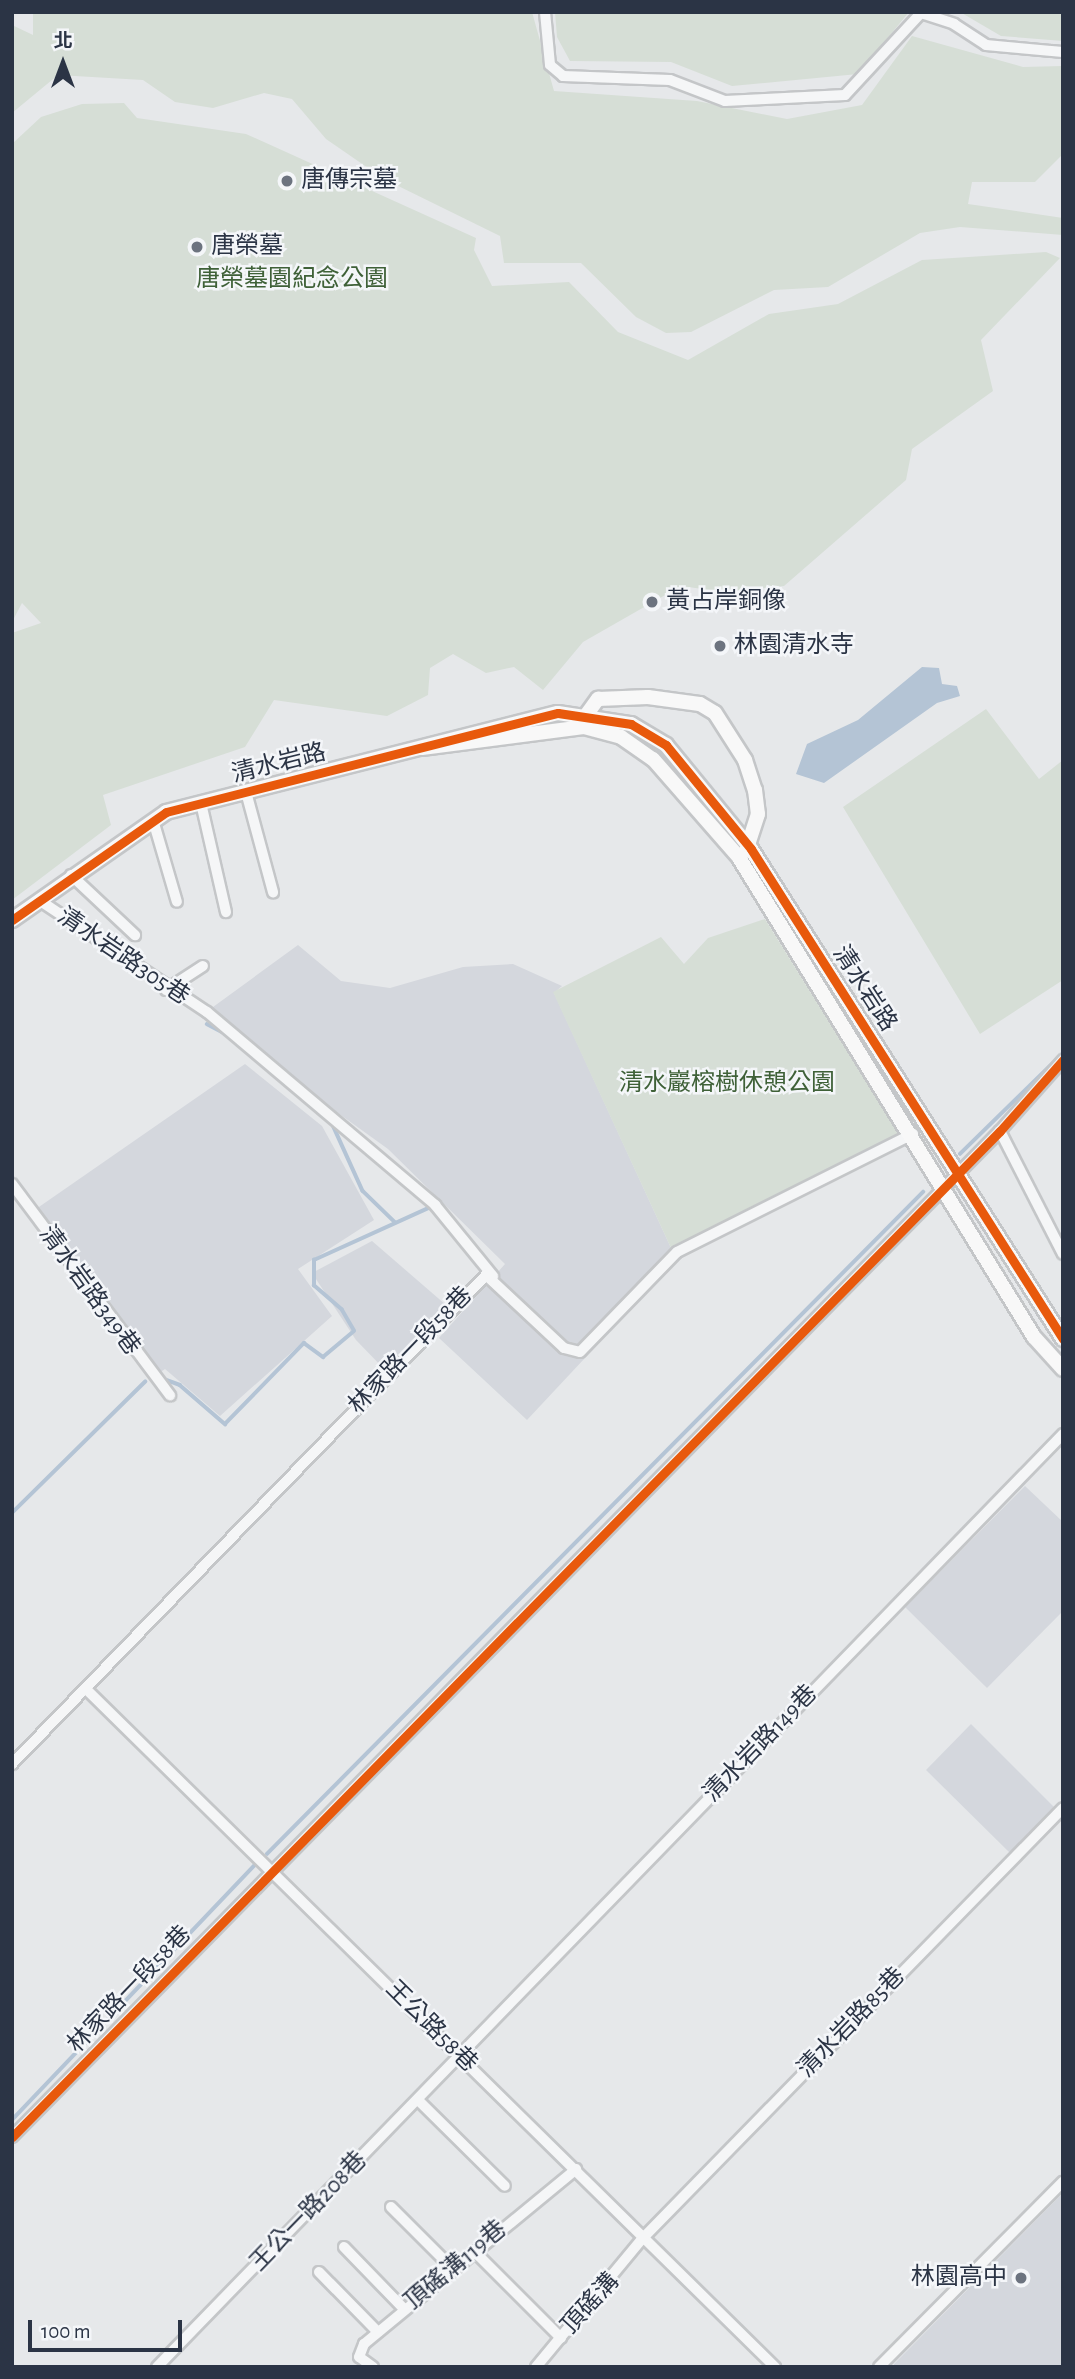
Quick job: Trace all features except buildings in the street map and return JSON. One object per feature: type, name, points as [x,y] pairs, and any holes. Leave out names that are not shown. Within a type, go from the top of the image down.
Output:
[{"type":"street","points":[[545,12],[550,65],[563,76],[670,80],[725,101],[845,94],[922,13],[954,24],[986,46],[1063,52]]},
{"type":"street","name":"清水岩路","points":[[584,720],[598,699],[648,697],[700,704],[715,713],[746,760],[755,790],[758,814],[744,852]]},
{"type":"street","name":"清水岩路","points":[[12,920],[71,875],[153,820],[201,803],[416,748],[446,750],[584,720],[621,737],[653,758],[744,852],[959,1173],[1063,1339]]},
{"type":"street","points":[[246,792],[273,892]]},
{"type":"street","points":[[201,803],[226,912]]},
{"type":"street","points":[[153,820],[177,902]]},
{"type":"street","name":"清水岩路","points":[[744,852],[946,1185],[1034,1337],[1063,1369]]},
{"type":"street","points":[[71,875],[135,935]]},
{"type":"street","name":"清水岩路305巷","points":[[39,900],[166,990],[207,1012],[435,1205],[493,1276]]},
{"type":"street","points":[[166,990],[203,966]]},
{"type":"street","name":"林家路一段58巷","points":[[12,2137],[1000,1131],[1063,1060]]},
{"type":"street","points":[[1000,1131],[1063,1254]]},
{"type":"street","name":"林家路一段58巷","points":[[86,1689],[396,1364],[486,1275],[493,1276],[564,1348],[580,1352],[677,1252],[913,1134]]},
{"type":"street","name":"清水岩路349巷","points":[[12,1184],[170,1395]]},
{"type":"street","name":"清水岩路149巷","points":[[460,2057],[1063,1434]]},
{"type":"street","points":[[12,1764],[86,1689]]},
{"type":"street","name":"王公路58巷","points":[[86,1689],[275,1870],[460,2057],[576,2169],[642,2239],[775,2367]]},
{"type":"street","name":"清水岩路85巷","points":[[642,2239],[1063,1808]]},
{"type":"street","name":"王公一路208巷","points":[[157,2367],[460,2057]]},
{"type":"street","points":[[418,2101],[505,2186]]},
{"type":"street","name":"頂磘溝119巷","points":[[373,2367],[360,2360],[359,2352],[378,2332],[452,2268],[576,2169]]},
{"type":"street","points":[[879,2367],[1063,2182]]},
{"type":"street","points":[[391,2207],[452,2268]]},
{"type":"street","name":"頂磘溝","points":[[536,2367],[642,2239]]},
{"type":"street","points":[[344,2247],[404,2309]]},
{"type":"street","points":[[474,2251],[561,2338]]},
{"type":"street","points":[[320,2272],[378,2332]]},
{"type":"shaded area","points":[[298,945],[341,981],[390,988],[463,967],[513,964],[562,986],[554,993],[671,1248],[671,1266],[527,1420],[439,1338],[505,1264],[388,1149],[202,1015]]},
{"type":"shaded area","points":[[245,1064],[322,1126],[374,1220],[298,1269],[332,1316],[220,1416],[165,1369],[159,1373],[36,1209]]},
{"type":"shaded area","points":[[372,1241],[446,1305],[386,1371],[356,1340],[312,1273]]},
{"type":"shaded area","points":[[1025,1486],[1063,1522],[1063,1611],[987,1688],[905,1607]]},
{"type":"shaded area","points":[[971,1724],[1055,1808],[1010,1853],[926,1770]]},
{"type":"shaded area","name":"林園高中","points":[[1063,2193],[1063,2367],[892,2367],[895,2363]]},
{"type":"green space","points":[[33,12],[532,12],[554,91],[697,101],[787,119],[862,105],[912,36],[1023,67],[1063,66],[1063,154],[1035,182],[972,182],[968,204],[1063,218],[1063,235],[960,227],[920,233],[828,287],[774,290],[691,332],[666,333],[636,317],[581,263],[504,263],[500,236],[384,179],[326,139],[292,99],[264,93],[213,108],[175,102],[143,80],[58,75],[12,113],[12,25],[33,35]]},
{"type":"green space","points":[[555,12],[909,12],[858,74],[732,86],[671,62],[570,61],[557,37]]},
{"type":"green space","points":[[960,12],[1063,12],[1063,41],[1001,36]]},
{"type":"green space","name":"唐榮墓園紀念公園","points":[[124,103],[137,118],[246,134],[476,238],[474,250],[492,286],[569,282],[618,332],[688,360],[769,314],[838,304],[922,260],[1046,252],[1060,258],[981,340],[993,391],[912,449],[906,480],[784,586],[724,592],[681,586],[583,642],[543,690],[514,667],[486,673],[453,654],[430,668],[428,695],[387,716],[274,700],[245,747],[103,795],[111,825],[12,900],[12,633],[41,623],[22,603],[12,622],[12,144],[41,117],[82,104]]},
{"type":"green space","points":[[986,709],[1039,779],[1063,760],[1063,980],[980,1034],[843,807]]},
{"type":"green space","name":"清水巖榕樹休憩公園","points":[[765,919],[899,1135],[671,1248],[553,992],[661,937],[684,964],[708,938]]},
{"type":"water","points":[[922,667],[939,668],[942,684],[957,686],[960,696],[937,703],[824,783],[796,774],[807,744],[858,720]]},
{"type":"waterway","points":[[207,1024],[226,1034]]},
{"type":"waterway","points":[[960,1154],[1063,1053]]},
{"type":"waterway","points":[[333,1125],[363,1191],[395,1222]]},
{"type":"waterway","points":[[267,1854],[923,1192]]},
{"type":"waterway","points":[[161,1378],[180,1385],[225,1424],[304,1343],[323,1357],[354,1331],[342,1310],[314,1286],[314,1260],[433,1206]]},
{"type":"waterway","points":[[12,1513],[145,1382]]},
{"type":"waterway","points":[[12,2120],[254,1866]]},
{"type":"cycle path","points":[[12,920],[166,812],[558,713],[631,724],[666,745],[751,849],[1063,1339]]},
{"type":"cycle path","points":[[12,2137],[1000,1131],[1063,1060]]},
{"type":"place","name":"唐傳宗墓","points":[[287,181]]},
{"type":"place","name":"唐榮墓","points":[[197,247]]},
{"type":"place","name":"黃占岸銅像","points":[[652,602]]},
{"type":"place","name":"林園清水寺","points":[[720,646]]},
{"type":"place","name":"林園高中","points":[[1021,2278]]}]
